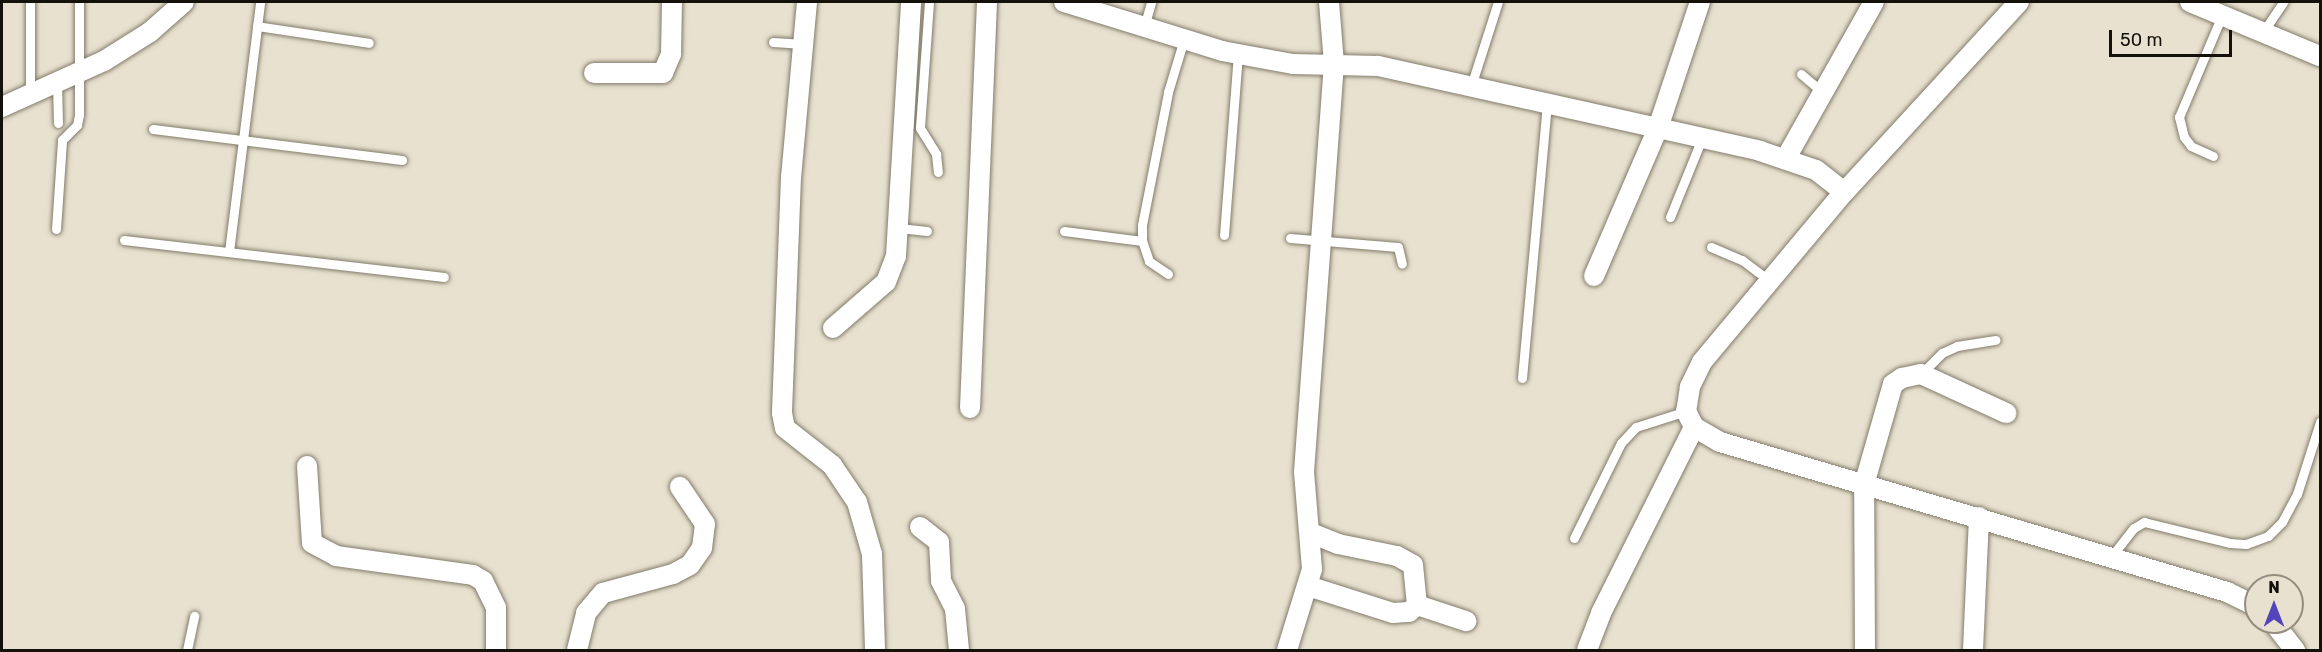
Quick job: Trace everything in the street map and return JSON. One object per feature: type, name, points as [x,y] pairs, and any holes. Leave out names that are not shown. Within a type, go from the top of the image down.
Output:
[{"type":"street","points":[[2,107],[30,92],[78,74],[150,32],[184,2]]},
{"type":"street","points":[[594,73],[663,74],[671,54],[672,2]]},
{"type":"street","points":[[807,2],[790,187],[782,413],[785,428],[832,465],[857,502],[872,554],[875,651]]},
{"type":"street","points":[[834,328],[886,282],[896,256],[911,2]]},
{"type":"street","points":[[970,408],[987,2]]},
{"type":"street","points":[[1064,2],[1238,54],[1293,64],[1378,66],[1786,158],[1816,170],[1844,192]]},
{"type":"street","points":[[1287,651],[1308,586],[1311,533],[1304,472],[1318,240],[1334,64],[1329,2]]},
{"type":"street","points":[[1594,276],[1658,128],[1700,2]]},
{"type":"street","points":[[1786,158],[1821,91],[1874,2]]},
{"type":"street","points":[[1587,651],[1606,603],[1690,419],[1690,387],[1702,362],[1844,192],[2019,2]]},
{"type":"street","points":[[2190,2],[2320,56]]},
{"type":"street","points":[[1865,651],[1864,485],[1888,394],[1902,378],[1921,374],[2006,413]]},
{"type":"street","points":[[1690,419],[1720,442],[1979,517],[2227,592],[2244,600]]},
{"type":"street","points":[[307,466],[312,543],[336,556],[473,575],[483,581],[496,608],[495,651]]},
{"type":"street","points":[[577,651],[586,613],[603,593],[673,574],[690,565],[702,548],[705,524],[680,487]]},
{"type":"street","points":[[1973,651],[1979,517]]},
{"type":"street","points":[[921,527],[939,542],[941,581],[955,609],[959,651]]},
{"type":"street","points":[[1311,533],[1338,544],[1397,556],[1413,565],[1417,605]]},
{"type":"street","points":[[1308,586],[1393,613],[1409,612],[1417,605]]},
{"type":"street","points":[[1417,605],[1466,621]]},
{"type":"street","points":[[2282,634],[2295,651]]},
{"type":"lane","points":[[30,2],[30,92]]},
{"type":"lane","points":[[56,229],[62,140],[77,125],[79,116],[79,2]]},
{"type":"lane","points":[[229,252],[260,2]]},
{"type":"lane","points":[[929,2],[920,128],[936,154],[938,172]]},
{"type":"lane","points":[[1144,27],[1151,2]]},
{"type":"lane","points":[[1472,86],[1498,2]]},
{"type":"lane","points":[[2263,32],[2283,2]]},
{"type":"lane","points":[[2213,156],[2184,138],[2179,117],[2222,15]]},
{"type":"lane","points":[[257,26],[369,43]]},
{"type":"lane","points":[[1168,274],[1149,261],[1142,242],[1142,225],[1168,92],[1184,39]]},
{"type":"lane","points":[[773,42],[803,44]]},
{"type":"lane","points":[[1224,235],[1238,54]]},
{"type":"lane","points":[[1801,74],[1821,91]]},
{"type":"lane","points":[[57,82],[58,123]]},
{"type":"lane","points":[[1522,378],[1546,105]]},
{"type":"lane","points":[[153,129],[402,160]]},
{"type":"lane","points":[[1670,217],[1702,138]]},
{"type":"lane","points":[[899,228],[927,231]]},
{"type":"lane","points":[[1064,231],[1142,242]]},
{"type":"lane","points":[[1290,238],[1398,248],[1402,264]]},
{"type":"lane","points":[[124,240],[444,278]]},
{"type":"lane","points":[[1711,247],[1742,260],[1770,281]]},
{"type":"lane","points":[[1921,374],[1942,353],[1957,345],[1996,339]]},
{"type":"lane","points":[[1574,538],[1621,443],[1636,427],[1690,419]]},
{"type":"lane","points":[[2111,557],[2134,528],[2144,522],[2230,543],[2246,544],[2268,536],[2282,522],[2297,494],[2320,422]]},
{"type":"lane","points":[[187,651],[194,616]]}]
